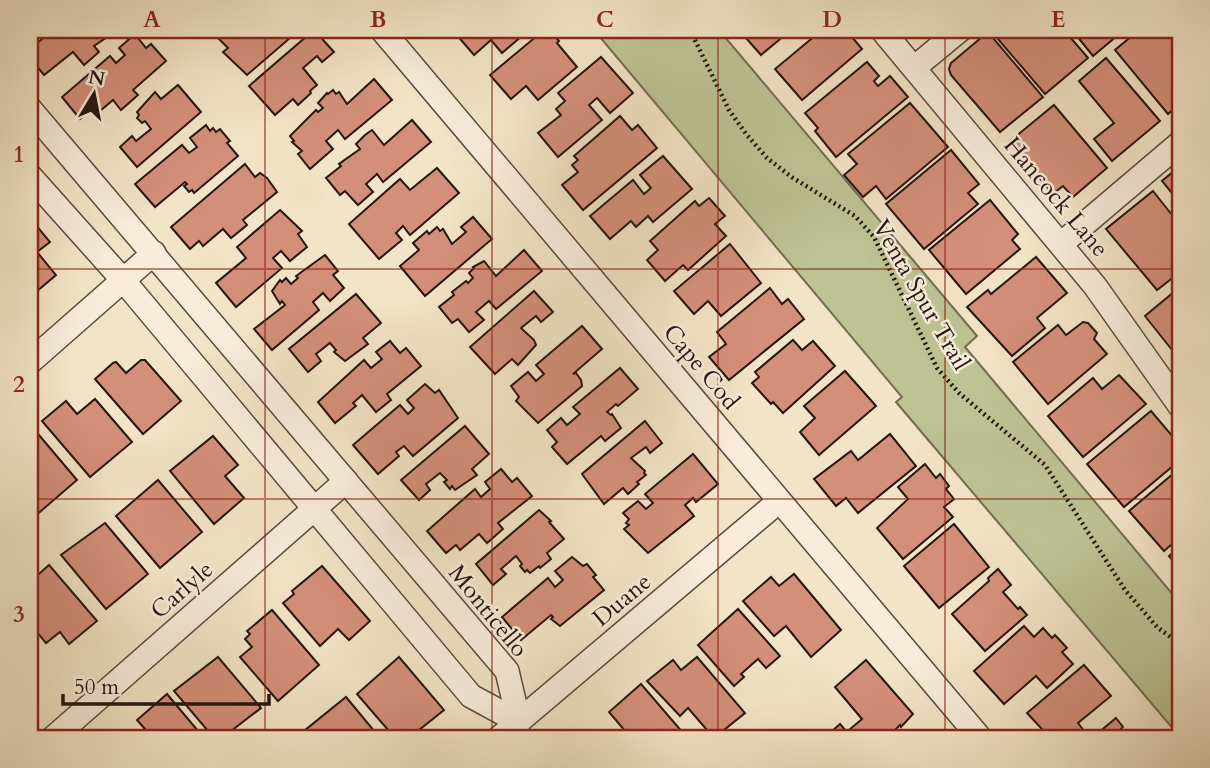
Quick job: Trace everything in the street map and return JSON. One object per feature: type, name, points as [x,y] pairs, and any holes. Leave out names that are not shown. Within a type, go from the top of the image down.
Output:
[{"type":"street","name":"Cape Cod","points":[[382,30],[980,738]]},
{"type":"street","name":"Hancock Lane","points":[[882,30],[1095,286],[1180,405]]},
{"type":"street","points":[[914,68],[960,30]]},
{"type":"street","name":"Monticello","points":[[30,109],[508,671],[519,722]]},
{"type":"street","points":[[1061,244],[1180,143]]},
{"type":"street","points":[[30,176],[123,280],[471,696],[519,722]]},
{"type":"street","points":[[30,362],[154,253]]},
{"type":"street","name":"Carlyle","points":[[53,738],[346,481]]},
{"type":"street","name":"Duane","points":[[499,738],[779,501]]},
{"type":"path","name":"Venta Spur Trail","points":[[690,30],[729,110],[746,134],[767,158],[793,178],[855,216],[874,237],[937,368],[959,393],[1045,465],[1125,590],[1157,627],[1180,644]]},
{"type":"green space","points":[[594,30],[719,30],[977,336],[965,347],[1180,603],[1180,737],[896,402],[902,397]]},
{"type":"building","points":[[53,30],[116,31],[94,46],[99,52],[84,65],[73,52],[44,75],[30,58],[30,49]]},
{"type":"building","points":[[230,30],[241,30],[244,33],[248,30],[283,30],[290,38],[247,75],[223,52],[228,48],[219,39]]},
{"type":"building","points":[[314,30],[334,52],[322,62],[317,56],[303,68],[317,85],[298,105],[293,99],[275,115],[249,86]]},
{"type":"building","points":[[458,30],[529,30],[502,53],[491,40],[474,55],[455,33]]},
{"type":"building","points":[[544,30],[550,30],[577,67],[538,100],[526,86],[511,99],[490,75]]},
{"type":"building","points":[[739,30],[791,30],[761,55]]},
{"type":"building","points":[[822,30],[846,30],[862,49],[802,100],[775,69]]},
{"type":"building","points":[[1064,30],[1088,58],[1045,94],[992,32]]},
{"type":"building","points":[[1072,30],[1124,30],[1093,56]]},
{"type":"building","points":[[1139,30],[1172,30],[1180,40],[1180,103],[1168,114],[1115,50]]},
{"type":"building","points":[[988,32],[1043,97],[1000,132],[951,75],[949,69],[951,63]]},
{"type":"building","points":[[135,34],[146,48],[151,44],[166,61],[133,90],[138,95],[121,110],[113,100],[94,116],[90,111],[80,119],[62,97],[110,56],[116,63],[125,55],[119,48]]},
{"type":"building","points":[[601,57],[633,93],[610,113],[597,98],[589,105],[602,120],[558,157],[538,133],[561,115],[556,109],[565,101],[558,93]]},
{"type":"building","points":[[1106,58],[1160,121],[1112,161],[1094,139],[1114,123],[1079,81]]},
{"type":"building","points":[[867,62],[879,76],[874,81],[878,86],[890,76],[908,97],[836,157],[815,131],[818,128],[805,113]]},
{"type":"building","points":[[374,79],[392,100],[345,139],[338,130],[326,141],[333,149],[310,169],[298,154],[302,151],[292,142],[294,141],[290,136],[316,110],[318,112],[323,108],[318,103],[327,93],[333,90],[336,94],[339,92],[347,104]]},
{"type":"building","points":[[178,85],[201,112],[137,167],[120,147],[132,136],[136,141],[151,129],[145,121],[142,123],[137,118],[137,112],[155,92],[161,99]]},
{"type":"building","points":[[910,103],[948,147],[886,199],[876,186],[863,197],[844,175],[857,164],[848,154]]},
{"type":"building","points":[[1054,105],[1107,168],[1073,197],[1063,186],[1053,194],[1009,142]]},
{"type":"building","points":[[620,116],[632,130],[638,125],[657,148],[583,210],[562,185],[578,172],[572,165],[578,160],[574,156]]},
{"type":"building","points":[[412,120],[431,142],[383,182],[377,174],[366,184],[373,192],[358,205],[345,191],[340,195],[326,178],[341,166],[339,164],[360,149],[356,144],[372,130],[384,145]]},
{"type":"building","points":[[206,125],[210,131],[213,128],[216,132],[220,129],[238,156],[194,193],[184,186],[187,184],[185,182],[155,207],[135,184],[182,145],[189,153],[197,147],[190,138]]},
{"type":"building","points":[[951,150],[979,184],[968,193],[978,204],[924,249],[886,204]]},
{"type":"building","points":[[663,156],[692,189],[653,222],[648,216],[636,227],[631,221],[610,239],[590,216],[633,180],[644,194],[651,188],[640,175]]},
{"type":"building","points":[[245,164],[255,177],[260,173],[267,178],[277,192],[243,220],[247,225],[231,238],[223,229],[203,246],[199,241],[190,249],[171,227]]},
{"type":"building","points":[[1180,166],[1180,203],[1162,181]]},
{"type":"building","points":[[437,168],[459,193],[410,235],[403,226],[396,233],[402,240],[379,259],[349,224],[400,179],[410,190]]},
{"type":"building","points":[[1153,191],[1180,225],[1180,272],[1157,290],[1106,229]]},
{"type":"building","points":[[709,198],[725,216],[715,224],[726,236],[688,270],[683,265],[665,281],[647,260],[658,250],[650,241],[695,201],[699,206]]},
{"type":"building","points":[[990,200],[1018,234],[1012,240],[1020,249],[966,294],[929,250]]},
{"type":"building","points":[[280,210],[302,231],[298,234],[307,247],[290,261],[281,251],[273,258],[282,268],[236,307],[216,283],[246,258],[237,247]]},
{"type":"building","points":[[473,217],[492,239],[425,296],[400,266],[419,250],[413,243],[427,231],[429,234],[437,227],[440,231],[443,229],[452,244],[466,232],[461,227]]},
{"type":"building","points":[[30,218],[50,242],[37,252],[56,275],[30,297]]},
{"type":"building","points":[[730,244],[761,283],[721,316],[708,301],[694,314],[674,291]]},
{"type":"building","points":[[524,250],[542,271],[496,309],[489,301],[476,312],[484,320],[469,332],[458,319],[452,323],[439,307],[454,295],[452,292],[473,278],[469,273],[473,267],[484,261],[496,276]]},
{"type":"building","points":[[325,255],[338,271],[333,275],[344,288],[330,301],[323,293],[313,302],[319,310],[272,350],[254,329],[285,305],[282,301],[280,304],[272,291],[280,280],[282,282],[286,278],[291,284],[298,278],[296,276]]},
{"type":"building","points":[[1036,257],[1067,293],[1037,318],[1045,328],[1012,356],[967,307],[988,290],[991,294]]},
{"type":"building","points":[[1180,287],[1180,360],[1145,316]]},
{"type":"building","points":[[770,288],[782,304],[788,299],[804,319],[729,380],[709,357],[726,344],[717,332]]},
{"type":"building","points":[[534,291],[553,312],[541,322],[536,316],[521,328],[536,345],[518,365],[512,359],[495,374],[470,347]]},
{"type":"building","points":[[356,294],[381,323],[363,338],[368,344],[345,361],[334,352],[336,350],[330,343],[316,354],[321,361],[308,372],[289,349]]},
{"type":"building","points":[[1083,322],[1088,323],[1097,333],[1094,339],[1107,354],[1048,404],[1013,362],[1058,325],[1066,335]]},
{"type":"building","points":[[582,326],[602,349],[573,374],[576,373],[582,386],[538,423],[516,401],[519,397],[511,386],[528,372],[536,381],[544,374],[536,365]]},
{"type":"building","points":[[793,340],[802,350],[813,341],[835,366],[783,413],[752,383],[759,377],[755,372]]},
{"type":"building","points":[[390,341],[400,353],[406,348],[421,366],[387,394],[391,400],[376,412],[362,395],[353,403],[356,406],[335,423],[318,402],[364,360],[371,368],[382,359],[376,352]]},
{"type":"building","points":[[141,360],[145,360],[181,401],[143,434],[95,379],[113,363],[116,362],[126,373]]},
{"type":"building","points":[[620,368],[638,389],[607,412],[612,414],[621,428],[605,441],[601,436],[567,464],[552,447],[557,442],[547,430],[561,418],[567,425],[580,414],[573,407]]},
{"type":"building","points":[[845,371],[876,406],[819,455],[800,432],[815,418],[804,406]]},
{"type":"building","points":[[1119,375],[1146,404],[1083,457],[1048,416],[1093,378],[1102,389]]},
{"type":"building","points":[[425,384],[435,393],[439,390],[458,418],[413,456],[404,446],[396,452],[399,456],[378,474],[353,445],[400,405],[408,414],[414,408],[407,400]]},
{"type":"building","points":[[95,399],[132,442],[90,477],[42,421],[66,401],[77,414]]},
{"type":"building","points":[[1151,411],[1180,445],[1180,460],[1124,507],[1087,464]]},
{"type":"building","points":[[645,421],[662,443],[650,453],[646,447],[631,458],[646,475],[628,494],[623,488],[604,504],[582,474]]},
{"type":"building","points":[[465,426],[489,454],[472,469],[477,475],[455,490],[452,486],[450,489],[444,482],[447,480],[440,473],[426,484],[430,490],[419,500],[401,480]]},
{"type":"building","points":[[33,428],[77,480],[34,517],[30,512],[30,431]]},
{"type":"building","points":[[890,434],[916,466],[858,513],[846,498],[836,506],[814,479],[851,451],[858,460]]},
{"type":"building","points":[[213,436],[238,465],[225,476],[244,498],[214,524],[170,471]]},
{"type":"building","points":[[693,454],[718,484],[696,502],[693,498],[685,505],[694,516],[648,553],[624,529],[629,525],[626,523],[629,519],[623,513],[638,501],[646,509],[653,503],[645,494]]},
{"type":"building","points":[[925,464],[936,478],[940,474],[949,486],[946,489],[954,499],[944,507],[953,517],[903,559],[877,528],[908,499],[898,487]]},
{"type":"building","points":[[1180,468],[1180,537],[1164,551],[1129,511]]},
{"type":"building","points":[[501,469],[512,482],[517,478],[532,496],[498,523],[503,529],[487,543],[479,534],[460,550],[456,545],[446,553],[427,531],[475,489],[481,497],[490,489],[485,482]]},
{"type":"building","points":[[158,480],[202,532],[160,568],[116,516]]},
{"type":"building","points":[[539,510],[564,539],[547,553],[551,559],[530,573],[520,566],[522,564],[516,556],[501,569],[506,574],[493,585],[476,564]]},
{"type":"building","points":[[105,523],[148,574],[106,609],[61,555]]},
{"type":"building","points":[[954,524],[989,567],[939,608],[904,566]]},
{"type":"building","points":[[1180,546],[1180,577],[1174,570],[1178,567],[1169,556]]},
{"type":"building","points":[[572,557],[583,566],[587,564],[604,590],[560,626],[551,619],[551,615],[521,640],[502,617],[548,578],[555,587],[563,580],[555,571]]},
{"type":"building","points":[[49,565],[97,621],[69,644],[60,632],[46,643],[30,624],[30,582]]},
{"type":"building","points":[[322,566],[370,621],[349,640],[338,629],[320,646],[283,603],[294,594],[292,591]]},
{"type":"building","points":[[998,569],[1011,585],[1003,592],[1027,615],[985,651],[952,614],[989,581],[988,578]]},
{"type":"building","points":[[794,574],[841,630],[811,657],[786,626],[774,636],[743,601],[771,577],[779,586]]},
{"type":"building","points":[[738,609],[780,656],[766,668],[758,659],[741,674],[744,677],[734,686],[698,645]]},
{"type":"building","points":[[272,610],[319,665],[278,701],[240,657],[252,647],[245,639],[250,634],[247,631]]},
{"type":"building","points":[[1024,626],[1034,637],[1043,628],[1052,638],[1055,635],[1067,648],[1062,652],[1073,664],[1047,688],[1036,676],[1004,704],[974,671]]},
{"type":"building","points":[[218,657],[261,708],[222,738],[214,738],[174,691]]},
{"type":"building","points":[[399,657],[444,710],[409,738],[395,738],[357,694]]},
{"type":"building","points":[[697,657],[745,713],[714,738],[688,708],[680,716],[647,681],[673,660],[681,670]]},
{"type":"building","points":[[866,660],[913,714],[895,730],[902,738],[856,738],[849,730],[862,719],[835,687]]},
{"type":"building","points":[[1084,665],[1111,696],[1078,723],[1085,732],[1078,738],[1033,738],[1042,729],[1027,713]]},
{"type":"building","points":[[641,684],[684,734],[678,738],[631,738],[609,712]]},
{"type":"building","points":[[167,694],[204,738],[153,738],[137,720]]},
{"type":"building","points":[[346,697],[380,738],[310,738],[304,731]]},
{"type":"building","points":[[1116,718],[1123,727],[1120,730],[1126,738],[1092,738]]},
{"type":"building","points":[[840,724],[852,738],[830,738],[830,733]]}]
